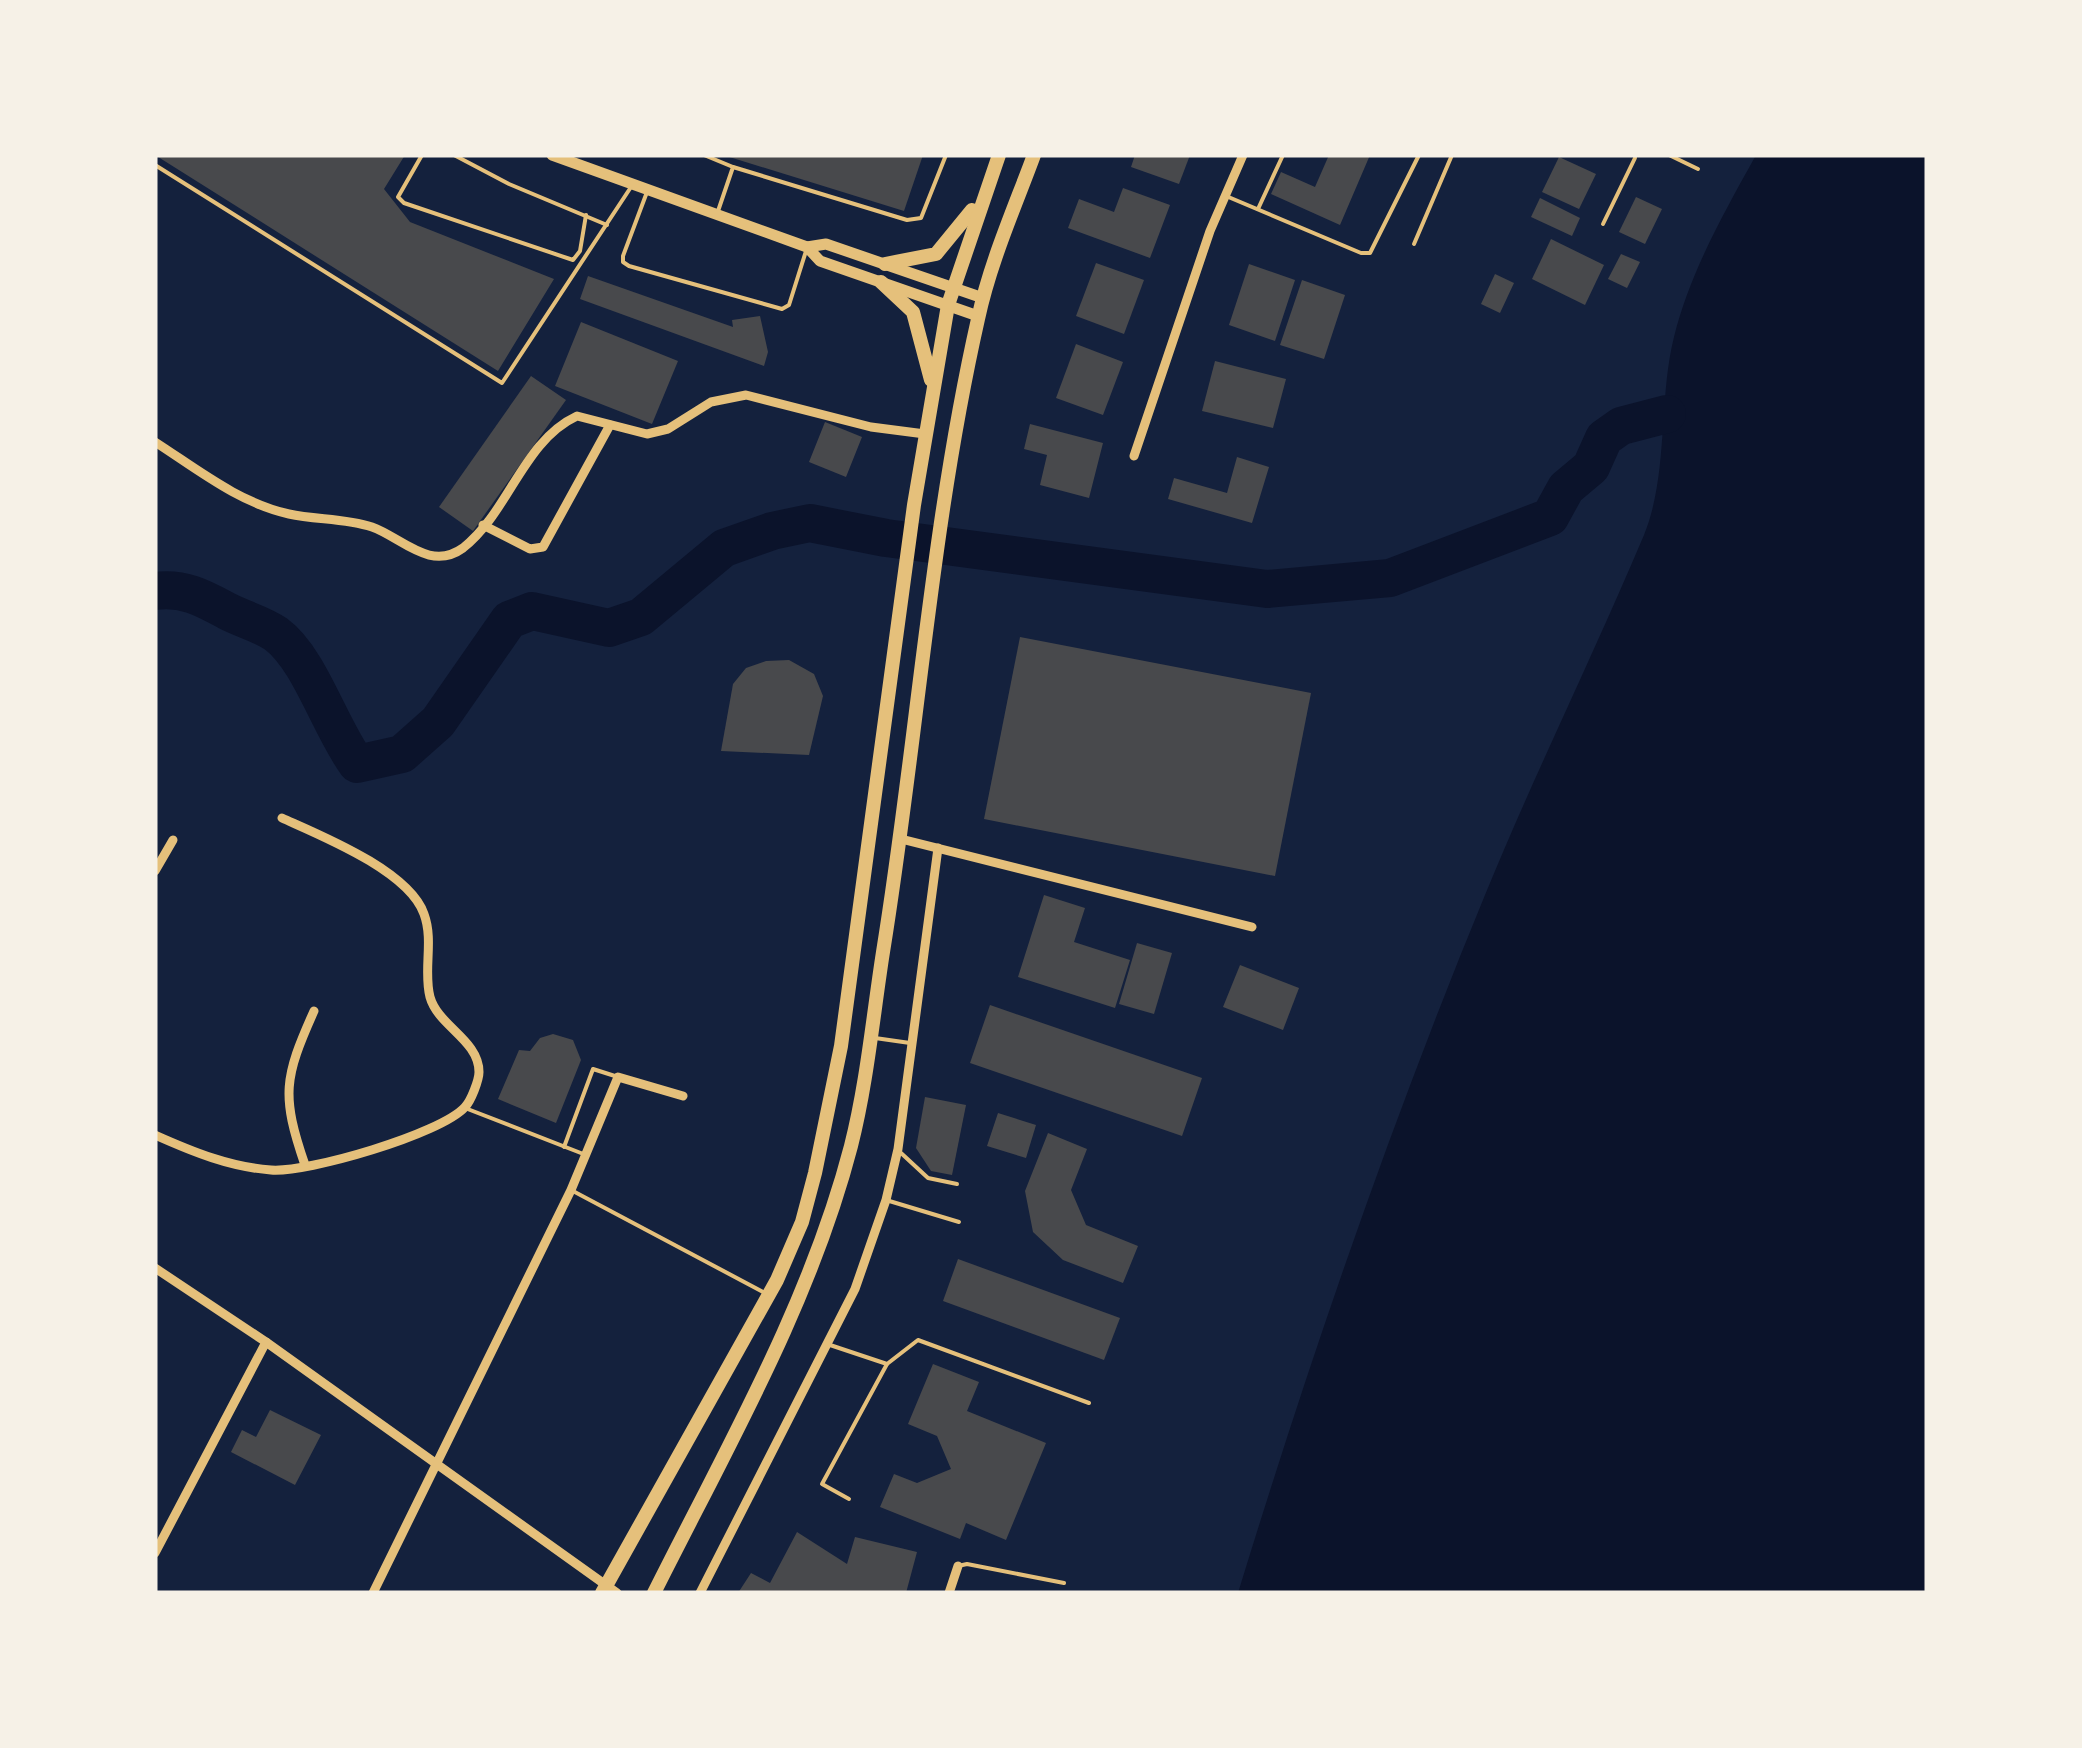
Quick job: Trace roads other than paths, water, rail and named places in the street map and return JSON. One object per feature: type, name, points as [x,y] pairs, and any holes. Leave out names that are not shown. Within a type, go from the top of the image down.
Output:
[{"type":"main road","points":[[608,1591],[769,1295],[802,1222],[829,1109],[914,504],[948,305],[981,198],[999,155]]},
{"type":"main road","points":[[654,1593],[798,1304],[829,1224],[852,1141],[902,839],[945,508],[978,316],[1034,155]]},
{"type":"main road","points":[[885,264],[936,254],[981,198]]},
{"type":"main road","points":[[881,282],[913,312],[933,391]]},
{"type":"street","points":[[552,155],[590,161],[648,189],[807,247],[820,261],[978,316]]},
{"type":"street","points":[[1134,456],[1243,155]]},
{"type":"street","points":[[807,247],[826,244],[984,298]]},
{"type":"street","points":[[155,442],[240,496],[287,514],[376,528],[414,552],[437,556],[461,550],[550,433],[577,416],[647,434],[658,432],[711,402],[746,395],[871,427],[925,434]]},
{"type":"street","points":[[483,525],[530,548],[543,547],[610,425]]},
{"type":"street","points":[[155,1135],[233,1165],[276,1170],[305,1165],[400,1142],[465,1108],[479,1074],[473,1051],[432,1003],[430,938],[424,912],[412,891],[378,866],[282,818]]},
{"type":"street","points":[[902,839],[1252,927]]},
{"type":"street","points":[[155,871],[173,840]]},
{"type":"street","points":[[700,1593],[855,1289],[886,1200],[898,1149],[938,848]]},
{"type":"street","points":[[305,1165],[286,1092],[290,1065],[314,1011]]},
{"type":"street","points":[[373,1593],[571,1190],[618,1077],[683,1096]]},
{"type":"street","points":[[155,1268],[438,1464],[608,1591]]},
{"type":"street","points":[[155,1554],[266,1342]]},
{"type":"street","points":[[949,1593],[958,1566]]},
{"type":"lane","points":[[422,155],[401,188],[398,197],[404,203],[573,260],[580,251],[586,215]]},
{"type":"lane","points":[[454,155],[509,184],[607,225]]},
{"type":"lane","points":[[704,155],[906,220],[920,218],[929,206],[946,155]]},
{"type":"lane","points":[[1258,209],[1283,155]]},
{"type":"lane","points":[[1226,196],[1361,253],[1370,253],[1419,155]]},
{"type":"lane","points":[[155,165],[502,384],[634,183]]},
{"type":"lane","points":[[716,214],[732,166]]},
{"type":"lane","points":[[648,189],[623,256],[629,266],[782,310],[789,305],[807,247]]},
{"type":"lane","points":[[870,1038],[910,1043]]},
{"type":"lane","points":[[564,1146],[593,1069],[618,1077]]},
{"type":"lane","points":[[465,1108],[586,1155]]},
{"type":"lane","points":[[898,1149],[928,1178],[957,1184]]},
{"type":"lane","points":[[571,1190],[769,1295]]},
{"type":"lane","points":[[886,1200],[959,1222]]},
{"type":"lane","points":[[849,1499],[822,1484],[887,1364],[918,1340],[1090,1404]]},
{"type":"lane","points":[[827,1344],[887,1364]]},
{"type":"lane","points":[[958,1566],[967,1564],[1064,1583]]},
{"type":"water","points":[[1756,155],[1927,155],[1927,1593],[1238,1593],[1323,1329],[1450,981],[1504,849],[1644,535],[1657,487],[1669,361],[1681,313],[1709,243]]},
{"type":"waterway","points":[[155,591],[192,595],[276,634],[299,660],[357,764],[402,754],[438,722],[509,620],[532,611],[609,628],[641,617],[724,548],[772,531],[810,523],[886,538],[1267,589],[1390,578],[1550,517],[1566,488],[1591,467],[1604,438],[1621,426],[1667,414]]}]
